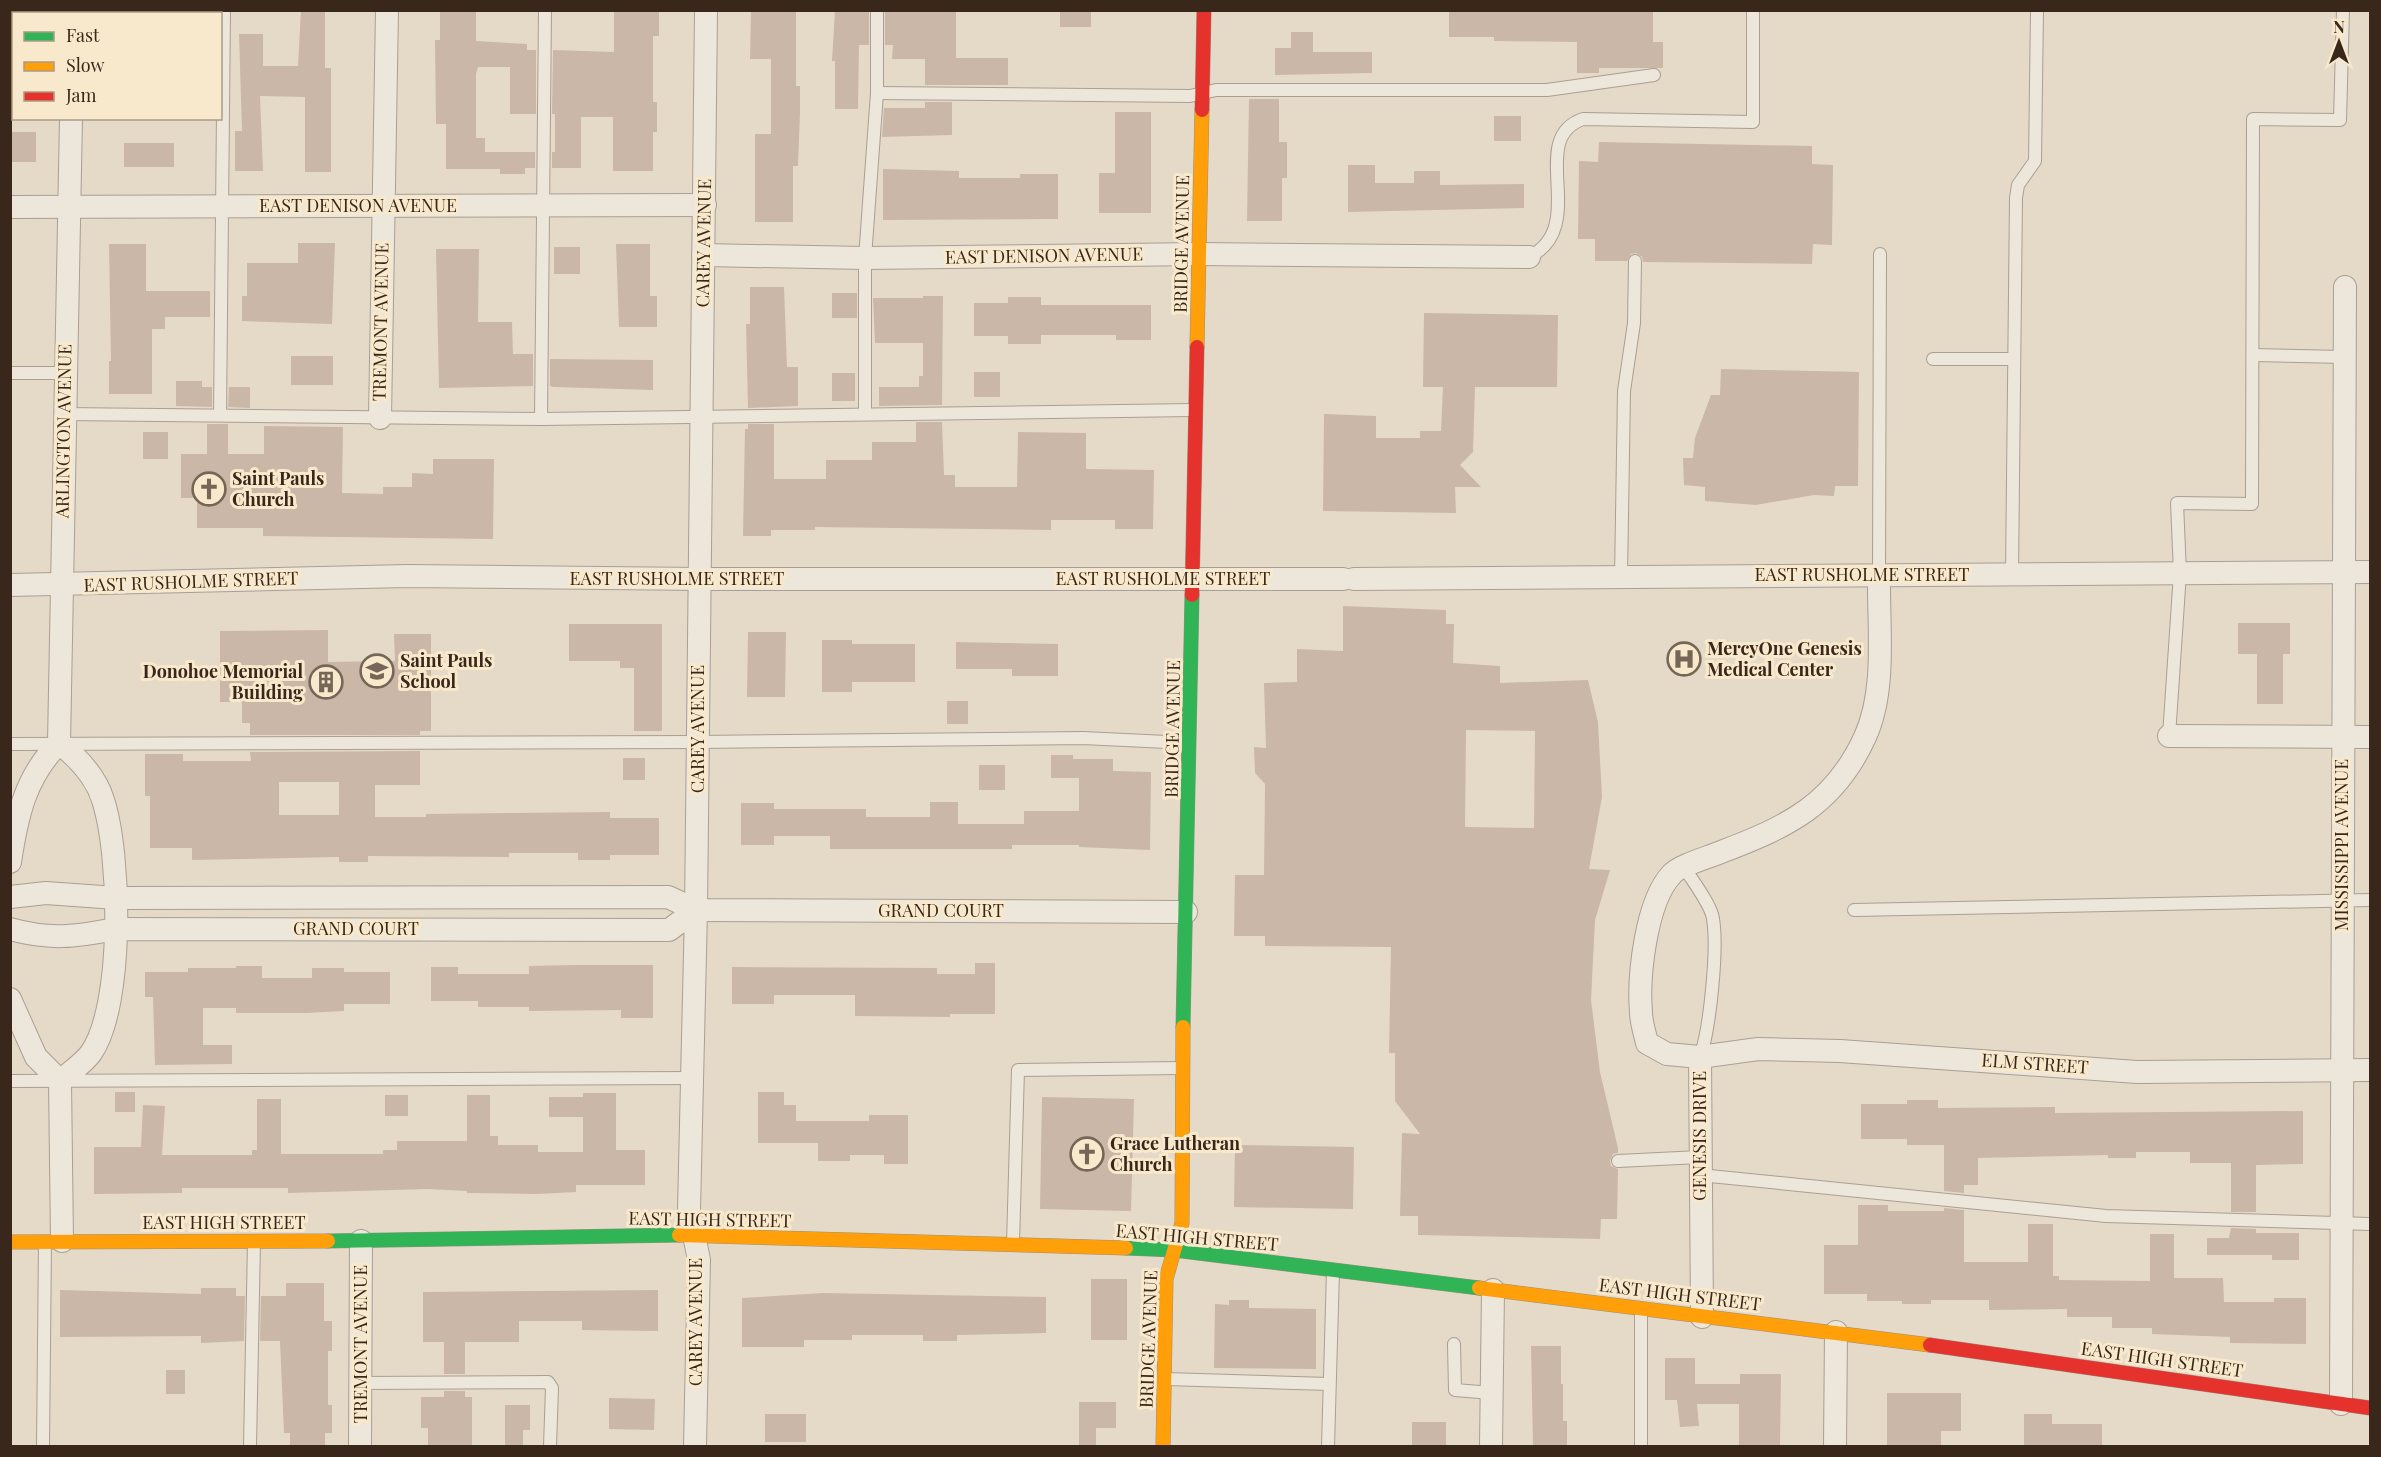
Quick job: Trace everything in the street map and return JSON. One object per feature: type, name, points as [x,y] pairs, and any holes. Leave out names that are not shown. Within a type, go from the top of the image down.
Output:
[{"type":"street","name":"TREMONT AVENUE","points":[[380,418],[387,10]]},
{"type":"street","name":"CAREY AVENUE","points":[[695,1446],[699,1260],[689,1210],[703,417],[706,10]]},
{"type":"street","name":"BRIDGE AVENUE","points":[[1163,1446],[1166,1279],[1182,1223],[1182,1068],[1194,580],[1204,10]]},
{"type":"street","name":"ARLINGTON AVENUE","points":[[59,743],[63,585],[63,414],[71,120]]},
{"type":"street","name":"EAST DENISON AVENUE","points":[[10,207],[705,205]]},
{"type":"street","name":"EAST DENISON AVENUE","points":[[703,255],[865,258],[1200,254],[1529,257]]},
{"type":"street","name":"MISSISSIPPI AVENUE","points":[[2341,1404],[2342,572],[2345,287]]},
{"type":"street","name":"EAST RUSHOLME STREET","points":[[10,585],[407,576],[1194,580],[2370,572]]},
{"type":"street","name":"GENESIS DRIVE","points":[[1702,1317],[1700,1057],[1667,1054],[1647,1044],[1641,1012],[1646,933],[1654,900],[1673,872],[1774,832],[1814,807],[1846,772],[1866,735],[1878,688],[1879,575]]},
{"type":"street","points":[[2169,736],[2370,736]]},
{"type":"street","points":[[10,862],[15,826],[33,774],[59,743],[78,758],[103,799],[112,844],[116,898],[113,984],[106,1016],[91,1053],[60,1081],[53,1241]]},
{"type":"street","name":"GRAND COURT","points":[[10,897],[63,893],[116,898],[668,897],[696,910],[1186,912]]},
{"type":"street","name":"GRAND COURT","points":[[10,928],[33,935],[66,938],[115,929],[669,930],[696,910]]},
{"type":"street","points":[[10,999],[36,1057],[60,1081]]},
{"type":"street","name":"ELM STREET","points":[[1700,1057],[1758,1049],[1840,1051],[2138,1072],[2370,1070]]},
{"type":"street","name":"EAST HIGH STREET","points":[[10,1242],[361,1241],[693,1235],[1174,1250],[1836,1332],[2370,1408]]},
{"type":"street","name":"TREMONT AVENUE","points":[[360,1446],[361,1241]]},
{"type":"street","points":[[1491,1446],[1493,1290]]},
{"type":"street","points":[[1835,1446],[1836,1332]]},
{"type":"lane","points":[[222,108],[224,10]]},
{"type":"lane","points":[[541,419],[545,10]]},
{"type":"lane","points":[[865,413],[865,258],[877,93],[877,10]]},
{"type":"lane","points":[[1529,257],[1544,249],[1557,226],[1558,146],[1563,131],[1573,122],[1583,119],[1753,122],[1753,10]]},
{"type":"lane","points":[[2012,574],[2016,198],[2018,185],[2035,160],[2037,10]]},
{"type":"lane","points":[[2169,736],[2180,573],[2177,503],[2252,504],[2253,119],[2340,120],[2343,10]]},
{"type":"lane","points":[[877,93],[1190,96],[1216,90],[1547,90],[1654,75]]},
{"type":"lane","points":[[220,415],[222,120]]},
{"type":"lane","points":[[1879,575],[1880,254]]},
{"type":"lane","points":[[1621,577],[1624,390],[1634,323],[1635,261]]},
{"type":"lane","points":[[2253,355],[2344,357]]},
{"type":"lane","points":[[1933,358],[2014,359]]},
{"type":"lane","points":[[10,373],[64,373]]},
{"type":"lane","points":[[63,414],[541,419],[1197,410]]},
{"type":"lane","points":[[10,744],[698,742],[1083,738],[1190,744]]},
{"type":"lane","points":[[1684,867],[1713,918],[1712,977],[1705,1042],[1700,1057]]},
{"type":"lane","points":[[1854,909],[2370,900]]},
{"type":"lane","points":[[1013,1244],[1018,1070],[1182,1068]]},
{"type":"lane","points":[[10,1081],[693,1078]]},
{"type":"lane","points":[[1618,1161],[1700,1166],[2106,1216],[2370,1224]]},
{"type":"lane","points":[[250,1446],[254,1240]]},
{"type":"lane","points":[[42,1446],[53,1241]]},
{"type":"lane","points":[[1328,1446],[1333,1270]]},
{"type":"lane","points":[[1641,1309],[1641,1446]]},
{"type":"lane","points":[[1454,1344],[1455,1390],[1492,1393]]},
{"type":"lane","points":[[1165,1379],[1329,1383]]},
{"type":"lane","points":[[360,1383],[548,1382],[552,1388],[550,1446]]},
{"type":"building","points":[[301,10],[325,10],[325,68],[331,68],[331,172],[305,172],[305,97],[260,96],[263,171],[235,171],[235,131],[242,131],[239,34],[263,34],[263,66],[298,66]]},
{"type":"building","points":[[440,10],[476,10],[476,41],[527,44],[527,50],[536,50],[536,114],[510,114],[510,67],[478,67],[476,74],[476,138],[485,138],[485,152],[535,152],[535,168],[525,168],[525,174],[500,174],[500,169],[446,169],[446,124],[436,124],[435,40],[440,40]]},
{"type":"building","points":[[614,10],[659,10],[659,36],[653,36],[653,102],[657,102],[657,132],[653,132],[653,171],[613,171],[613,117],[581,117],[581,168],[552,168],[552,152],[555,152],[555,114],[552,114],[553,50],[614,52]]},
{"type":"building","points":[[751,10],[796,10],[796,86],[800,86],[800,113],[798,166],[793,166],[793,222],[755,222],[755,134],[771,134],[771,59],[750,59]]},
{"type":"building","points":[[835,10],[869,10],[869,45],[859,45],[858,109],[835,109],[835,61],[832,61]]},
{"type":"building","points":[[885,10],[956,10],[956,58],[1008,58],[1008,85],[925,85],[925,59],[892,59],[893,45],[885,45]]},
{"type":"building","points":[[1060,10],[1091,10],[1091,27],[1060,27]]},
{"type":"building","points":[[1449,10],[1653,10],[1653,42],[1663,42],[1663,68],[1599,68],[1599,73],[1577,73],[1577,42],[1494,41],[1494,37],[1449,37]]},
{"type":"building","points":[[1291,32],[1313,32],[1313,52],[1372,52],[1372,73],[1275,75],[1275,48],[1291,48]]},
{"type":"building","points":[[1249,99],[1279,99],[1279,142],[1287,142],[1287,178],[1282,178],[1282,221],[1247,221]]},
{"type":"building","points":[[925,102],[952,102],[952,135],[882,137],[884,108],[925,108]]},
{"type":"building","points":[[1115,112],[1151,112],[1151,213],[1099,213],[1099,173],[1115,173]]},
{"type":"building","points":[[1494,116],[1521,116],[1521,141],[1494,141]]},
{"type":"building","points":[[10,132],[36,132],[36,162],[10,162]]},
{"type":"building","points":[[1599,142],[1812,146],[1812,164],[1833,165],[1832,245],[1813,244],[1812,264],[1643,262],[1642,257],[1636,253],[1631,254],[1627,261],[1595,261],[1595,239],[1578,239],[1579,161],[1598,162]]},
{"type":"building","points":[[124,143],[174,143],[174,167],[124,167]]},
{"type":"building","points":[[1348,165],[1375,165],[1375,183],[1414,183],[1414,171],[1440,171],[1440,185],[1524,184],[1524,208],[1348,212]]},
{"type":"building","points":[[883,169],[959,171],[959,178],[1020,178],[1020,174],[1058,174],[1058,219],[883,220]]},
{"type":"building","points":[[298,243],[335,243],[332,324],[242,321],[242,296],[247,296],[247,263],[298,263]]},
{"type":"building","points":[[109,244],[146,244],[146,291],[210,291],[210,317],[165,317],[165,329],[152,329],[152,394],[109,394],[109,361],[111,361]]},
{"type":"building","points":[[616,244],[650,244],[650,296],[657,296],[657,327],[619,327]]},
{"type":"building","points":[[554,247],[580,247],[580,274],[554,274]]},
{"type":"building","points":[[436,249],[479,249],[478,322],[512,322],[513,354],[533,354],[533,386],[439,388]]},
{"type":"building","points":[[750,287],[784,287],[787,367],[798,367],[798,406],[748,408],[746,324],[750,324]]},
{"type":"building","points":[[832,293],[857,293],[857,318],[832,318]]},
{"type":"building","points":[[923,296],[943,296],[942,405],[879,406],[879,387],[919,387],[919,376],[923,376],[923,343],[875,343],[873,298],[923,298]]},
{"type":"building","points":[[1008,297],[1041,297],[1041,305],[1151,305],[1151,340],[1116,340],[1116,335],[1041,335],[1041,344],[1008,344],[1008,336],[974,336],[974,303],[1008,303]]},
{"type":"building","points":[[1424,313],[1558,315],[1557,387],[1475,387],[1473,452],[1460,465],[1481,487],[1455,487],[1456,513],[1323,511],[1324,414],[1376,416],[1376,438],[1420,438],[1420,431],[1441,431],[1443,387],[1423,387]]},
{"type":"building","points":[[291,356],[333,356],[333,385],[291,385]]},
{"type":"building","points":[[550,359],[653,360],[653,390],[553,387],[550,386]]},
{"type":"building","points":[[1721,369],[1859,372],[1858,486],[1835,486],[1834,496],[1814,495],[1756,505],[1705,501],[1705,487],[1684,485],[1683,458],[1693,458],[1695,438],[1711,395],[1720,395]]},
{"type":"building","points":[[974,372],[1000,372],[1000,397],[974,397]]},
{"type":"building","points":[[832,373],[855,373],[855,401],[832,401]]},
{"type":"building","points":[[176,381],[202,381],[202,387],[212,387],[212,407],[176,406]]},
{"type":"building","points":[[229,387],[250,387],[250,408],[228,407]]},
{"type":"building","points":[[916,422],[942,422],[944,475],[955,475],[955,487],[1017,487],[1018,432],[1086,433],[1086,469],[1154,470],[1153,529],[1115,529],[1115,520],[1051,520],[1051,530],[815,527],[815,530],[771,530],[771,536],[743,536],[745,429],[748,429],[748,424],[774,424],[774,479],[826,479],[826,460],[872,460],[872,442],[916,442]]},
{"type":"building","points":[[207,424],[228,424],[228,454],[264,454],[264,426],[343,427],[342,493],[383,494],[383,487],[412,487],[412,473],[433,474],[433,459],[494,459],[493,539],[263,536],[263,528],[197,528],[197,498],[181,498],[181,454],[207,454]]},
{"type":"building","points":[[143,432],[168,432],[168,459],[143,459]]},
{"type":"building","points":[[1343,606],[1446,610],[1446,624],[1454,624],[1453,663],[1500,666],[1500,683],[1588,680],[1598,722],[1602,797],[1589,869],[1610,870],[1595,920],[1591,1000],[1600,1072],[1618,1148],[1618,1153],[1613,1154],[1610,1161],[1611,1166],[1618,1169],[1617,1219],[1601,1219],[1600,1239],[1418,1235],[1418,1216],[1400,1216],[1402,1133],[1420,1134],[1395,1101],[1395,1053],[1389,1053],[1391,947],[1265,946],[1265,936],[1234,936],[1235,875],[1264,875],[1265,784],[1255,773],[1254,747],[1266,748],[1264,683],[1297,682],[1297,649],[1343,651]],"holes":[[[1466,730],[1535,731],[1534,828],[1465,827]]]},
{"type":"building","points":[[2238,623],[2290,623],[2290,654],[2283,654],[2283,704],[2257,704],[2257,654],[2238,654]]},
{"type":"building","points":[[569,624],[662,624],[662,731],[634,731],[634,668],[620,668],[620,661],[569,661]]},
{"type":"building","name":"Donohoe Memorial Building","points":[[328,630],[328,662],[395,661],[394,634],[431,634],[431,731],[420,731],[420,735],[250,735],[250,723],[242,723],[242,702],[220,702],[220,631]]},
{"type":"building","points":[[748,632],[786,632],[785,697],[747,697]]},
{"type":"building","points":[[822,640],[852,640],[852,644],[915,644],[915,682],[852,682],[852,692],[822,692]]},
{"type":"building","points":[[956,642],[1058,644],[1058,676],[1012,676],[1012,669],[956,669]]},
{"type":"building","points":[[947,701],[968,701],[968,724],[947,724]]},
{"type":"building","points":[[420,751],[420,785],[375,785],[375,817],[426,817],[426,814],[610,812],[610,818],[659,818],[659,855],[610,855],[610,860],[578,860],[578,853],[509,853],[509,857],[368,856],[368,862],[339,862],[339,857],[192,860],[192,848],[150,848],[150,796],[145,796],[145,754],[183,754],[183,761],[251,761],[250,752]],"holes":[[[279,782],[339,782],[339,815],[279,815]]]},
{"type":"building","points":[[1051,755],[1073,755],[1073,759],[1113,759],[1113,771],[1151,772],[1150,850],[1079,847],[1079,845],[1012,845],[1012,849],[830,849],[830,836],[774,836],[774,845],[741,845],[741,803],[774,803],[774,809],[866,809],[866,817],[930,817],[930,802],[958,802],[958,824],[1024,824],[1024,811],[1079,811],[1079,778],[1051,778]]},
{"type":"building","points":[[623,758],[645,758],[645,780],[623,780]]},
{"type":"building","points":[[979,765],[1005,765],[1005,790],[979,790]]},
{"type":"building","points":[[975,963],[995,963],[995,1014],[950,1014],[950,1017],[855,1016],[855,995],[774,995],[774,1004],[732,1004],[732,967],[937,968],[937,974],[975,974]]},
{"type":"building","points":[[653,965],[653,1018],[621,1018],[621,1010],[529,1011],[529,1007],[478,1007],[478,1001],[431,1001],[431,967],[458,967],[458,974],[529,974],[529,966]]},
{"type":"building","points":[[236,966],[262,966],[262,978],[312,978],[312,968],[344,968],[344,972],[390,972],[390,1004],[344,1004],[344,1011],[306,1013],[236,1013],[236,1008],[203,1008],[203,1045],[232,1045],[232,1064],[155,1065],[153,997],[145,997],[145,972],[188,972],[188,968],[236,968]]},
{"type":"building","points":[[115,1092],[135,1092],[135,1112],[115,1112]]},
{"type":"building","points":[[758,1092],[784,1092],[784,1105],[796,1105],[796,1121],[869,1121],[869,1115],[908,1115],[908,1164],[884,1164],[884,1155],[850,1155],[850,1161],[818,1161],[818,1143],[758,1143]]},
{"type":"building","points":[[583,1093],[616,1093],[616,1150],[645,1150],[645,1185],[576,1185],[576,1192],[538,1194],[467,1193],[467,1191],[427,1189],[288,1193],[288,1188],[182,1188],[182,1193],[94,1194],[94,1147],[141,1147],[143,1105],[165,1106],[162,1155],[252,1155],[252,1150],[257,1150],[257,1099],[281,1099],[281,1154],[383,1154],[383,1150],[397,1150],[397,1141],[467,1141],[467,1095],[490,1095],[490,1136],[498,1136],[498,1145],[538,1145],[538,1152],[583,1152],[583,1117],[549,1117],[549,1097],[583,1097]]},
{"type":"building","points":[[385,1095],[408,1095],[408,1116],[385,1116]]},
{"type":"building","name":"Grace Lutheran Church","points":[[1042,1097],[1134,1099],[1131,1211],[1040,1209]]},
{"type":"building","points":[[1907,1100],[1938,1100],[1938,1108],[2055,1107],[2055,1113],[2303,1111],[2303,1164],[2256,1165],[2256,1212],[2231,1212],[2231,1163],[2190,1163],[2190,1152],[2136,1152],[2136,1158],[2108,1158],[2108,1155],[1978,1158],[1978,1185],[1964,1185],[1964,1193],[1944,1191],[1944,1145],[1907,1145],[1907,1139],[1861,1139],[1861,1104],[1907,1104]]},
{"type":"building","points":[[1235,1145],[1354,1147],[1353,1209],[1234,1207]]},
{"type":"building","points":[[1858,1205],[1888,1205],[1888,1211],[1944,1211],[1944,1208],[1964,1210],[1964,1262],[2028,1262],[2028,1224],[2053,1224],[2053,1276],[2059,1276],[2059,1280],[2150,1281],[2150,1234],[2174,1234],[2174,1278],[2223,1278],[2224,1302],[2274,1302],[2274,1298],[2306,1298],[2306,1344],[2230,1343],[2230,1337],[2152,1334],[2152,1328],[2112,1328],[2112,1317],[2067,1317],[2067,1309],[1989,1310],[1989,1300],[1931,1300],[1931,1304],[1902,1304],[1902,1301],[1867,1301],[1867,1294],[1824,1294],[1824,1245],[1858,1245]]},
{"type":"building","points":[[2231,1228],[2256,1229],[2256,1233],[2299,1233],[2299,1260],[2272,1260],[2272,1255],[2207,1255],[2207,1238],[2229,1238]]},
{"type":"building","points":[[1091,1279],[1127,1279],[1127,1340],[1091,1340]]},
{"type":"building","points":[[286,1283],[324,1283],[324,1321],[332,1321],[332,1351],[328,1351],[328,1405],[332,1405],[332,1433],[325,1433],[325,1446],[290,1446],[290,1433],[284,1433],[280,1341],[260,1341],[261,1296],[286,1296]]},
{"type":"building","points":[[201,1288],[236,1288],[236,1296],[245,1296],[244,1341],[201,1343],[201,1336],[60,1337],[60,1290],[201,1294]]},
{"type":"building","points":[[658,1290],[658,1331],[582,1330],[582,1321],[519,1321],[519,1342],[465,1342],[465,1374],[444,1374],[444,1342],[423,1342],[423,1292]]},
{"type":"building","points":[[823,1293],[1046,1297],[1046,1333],[957,1335],[957,1341],[923,1341],[923,1335],[852,1335],[852,1340],[804,1340],[804,1347],[742,1347],[742,1298]]},
{"type":"building","points":[[1229,1300],[1249,1300],[1249,1308],[1316,1309],[1316,1369],[1214,1368],[1215,1304],[1229,1305]]},
{"type":"building","points":[[1531,1346],[1561,1346],[1563,1421],[1567,1421],[1567,1445],[1533,1445]]},
{"type":"building","points":[[1665,1358],[1695,1358],[1695,1384],[1740,1384],[1740,1374],[1781,1374],[1780,1446],[1739,1446],[1739,1404],[1697,1404],[1699,1426],[1680,1427],[1677,1400],[1665,1400]]},
{"type":"building","points":[[166,1370],[185,1370],[185,1394],[166,1394]]},
{"type":"building","points":[[444,1391],[465,1391],[465,1397],[472,1397],[472,1446],[428,1446],[428,1428],[421,1428],[421,1397],[444,1397]]},
{"type":"building","points":[[1887,1393],[1961,1393],[1961,1431],[1941,1431],[1941,1446],[1887,1446]]},
{"type":"building","points":[[609,1398],[655,1399],[654,1430],[609,1429]]},
{"type":"building","points":[[1079,1402],[1116,1402],[1116,1428],[1096,1428],[1096,1446],[1079,1446]]},
{"type":"building","points":[[505,1405],[530,1405],[530,1430],[523,1430],[523,1446],[505,1446]]},
{"type":"building","points":[[765,1414],[806,1414],[806,1442],[765,1442]]},
{"type":"building","points":[[2024,1414],[2052,1414],[2052,1424],[2102,1424],[2102,1446],[2024,1446]]},
{"type":"building","points":[[1412,1422],[1446,1422],[1446,1446],[1412,1446]]},
{"type":"traffic: fast","points":[[1183,1027],[1192,595]]},
{"type":"traffic: fast","points":[[328,1241],[679,1235]]},
{"type":"traffic: fast","points":[[1126,1248],[1174,1250],[1479,1288]]},
{"type":"traffic: slow","points":[[1197,347],[1202,110]]},
{"type":"traffic: slow","points":[[1163,1446],[1166,1279],[1182,1223],[1183,1027]]},
{"type":"traffic: slow","points":[[679,1235],[1126,1248]]},
{"type":"traffic: slow","points":[[10,1242],[328,1241]]},
{"type":"traffic: slow","points":[[1479,1288],[1930,1345]]},
{"type":"traffic: jam","points":[[1202,110],[1204,10]]},
{"type":"traffic: jam","points":[[1192,595],[1197,347]]},
{"type":"traffic: jam","points":[[1930,1345],[2370,1408]]},
{"type":"place","name":"Saint Pauls Church","points":[[209,489]]},
{"type":"place","name":"MercyOne Genesis Medical Center","points":[[1684,659]]},
{"type":"place","name":"Saint Pauls School","points":[[377,671]]},
{"type":"place","name":"Donohoe Memorial Building","points":[[326,682]]},
{"type":"place","name":"Grace Lutheran Church","points":[[1087,1154]]}]
